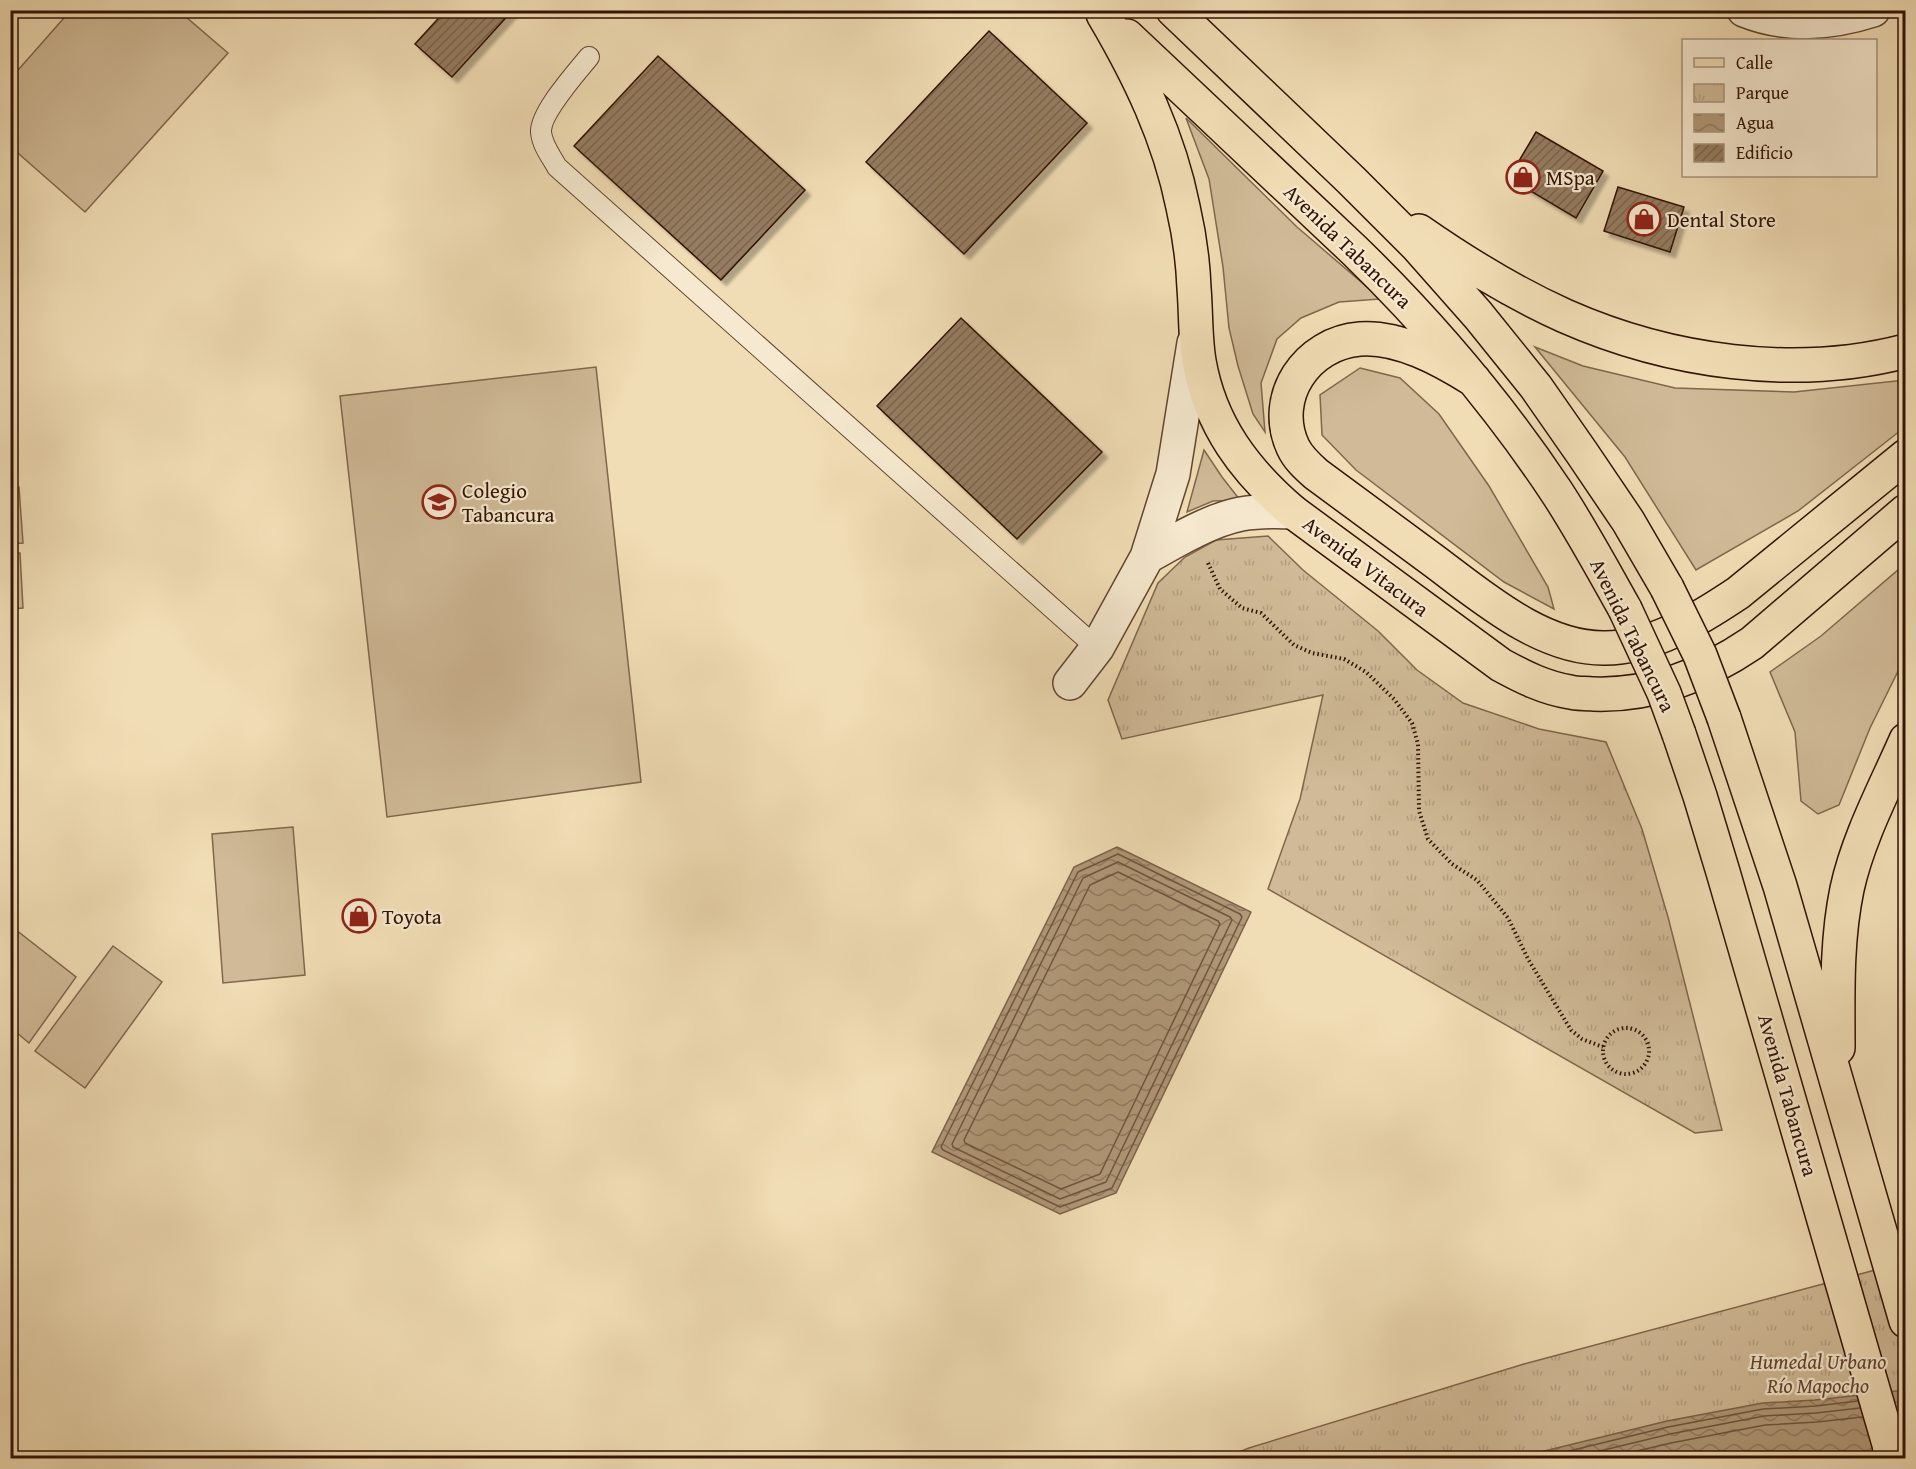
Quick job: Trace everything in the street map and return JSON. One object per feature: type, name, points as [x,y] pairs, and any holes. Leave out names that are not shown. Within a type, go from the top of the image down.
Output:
[{"type":"main road","points":[[1173,10],[1351,180],[1417,246],[1478,315],[1536,387],[1628,521],[1667,588],[1700,655],[1724,718],[1780,886],[1905,1321]]},
{"type":"main road","name":"Avenida Vitacura","points":[[1101,12],[1134,69],[1152,106],[1170,155],[1183,205],[1190,245],[1199,361],[1208,395],[1235,451],[1252,474],[1293,512],[1502,665],[1523,676],[1571,693],[1606,694],[1641,691],[1702,672],[1752,643],[1905,511]]},
{"type":"main road","name":"Avenida Tabancura","points":[[1101,12],[1388,283],[1447,348],[1517,436],[1557,493],[1625,609],[1664,693],[1700,796],[1891,1455]]},
{"type":"main road","points":[[1351,180],[1397,216],[1445,249],[1504,285],[1565,316],[1641,343],[1698,356],[1741,362],[1784,364],[1828,363],[1905,351]]},
{"type":"main road","points":[[1474,380],[1438,359],[1389,342],[1375,338],[1342,342],[1312,358],[1292,384],[1286,399],[1287,432],[1293,448],[1303,463],[1316,474],[1499,609],[1545,634],[1585,647],[1605,648],[1632,645],[1685,625],[1712,611],[1738,593],[1905,456]]},
{"type":"main road","points":[[1840,1094],[1838,954],[1847,886],[1858,851],[1905,740]]},
{"type":"street","points":[[1744,10],[1777,20],[1801,23],[1836,21],[1873,10]]},
{"type":"street","points":[[1071,683],[1096,648],[1146,556],[1173,474],[1196,327]]},
{"type":"street","points":[[1146,556],[1194,532],[1238,514],[1263,511],[1293,512]]},
{"type":"lane","points":[[589,57],[546,113],[541,132],[546,149],[557,167],[1096,648]]},
{"type":"path","points":[[1194,532],[1220,589],[1242,608],[1261,613],[1294,645],[1312,653],[1344,659],[1366,672],[1394,699],[1412,723],[1418,744],[1419,811],[1428,838],[1452,864],[1477,880],[1508,918],[1528,959],[1571,1030],[1582,1039],[1603,1047]]},
{"type":"path","points":[[1630,1029],[1642,1035],[1647,1041],[1648,1056],[1646,1063],[1633,1073],[1617,1073],[1606,1062],[1603,1047],[1605,1040],[1616,1030],[1630,1029]]},
{"type":"green space","points":[[71,10],[179,11],[228,53],[85,212],[11,147],[11,78]]},
{"type":"green space","points":[[1186,118],[1297,227],[1381,299],[1339,302],[1301,318],[1277,339],[1261,383],[1265,432],[1253,414],[1238,366],[1229,328],[1223,267],[1209,179]]},
{"type":"green space","points":[[1535,347],[1583,366],[1675,388],[1794,392],[1905,380],[1905,427],[1798,511],[1696,570],[1625,457]]},
{"type":"green space","points":[[596,367],[641,782],[387,817],[340,396]]},
{"type":"green space","points":[[1360,368],[1400,378],[1439,414],[1489,486],[1548,587],[1554,609],[1504,582],[1356,470],[1322,435],[1320,395]]},
{"type":"green space","points":[[1204,450],[1240,500],[1213,501],[1187,512]]},
{"type":"green space","points":[[19,487],[23,543],[11,544],[11,488]]},
{"type":"green space","points":[[1268,536],[1303,570],[1378,631],[1417,670],[1463,703],[1539,729],[1606,742],[1642,829],[1668,917],[1722,1130],[1695,1133],[1268,889],[1300,799],[1323,695],[1122,739],[1108,700],[1158,583],[1185,557],[1216,540]]},
{"type":"green space","points":[[11,553],[20,553],[23,608],[11,609]]},
{"type":"green space","points":[[1905,564],[1905,657],[1870,728],[1839,805],[1818,814],[1801,801],[1795,732],[1770,672],[1821,636]]},
{"type":"green space","points":[[293,827],[305,975],[223,983],[212,834]]},
{"type":"green space","points":[[11,926],[76,977],[29,1043],[11,1028]]},
{"type":"green space","points":[[113,946],[162,982],[85,1088],[35,1051]]},
{"type":"green space","name":"Humedal Urbano Río Mapocho","points":[[1905,1262],[1905,1458],[1224,1458],[1249,1448],[1524,1364]]},
{"type":"water","points":[[1117,847],[1251,912],[1116,1193],[1060,1214],[932,1152],[1074,867]]},
{"type":"water","points":[[1905,1390],[1905,1458],[1516,1458],[1667,1421],[1763,1403]]},
{"type":"building","points":[[446,10],[513,10],[452,77],[415,44]]},
{"type":"building","points":[[989,31],[1087,123],[964,254],[866,162]]},
{"type":"building","points":[[658,56],[805,190],[721,280],[574,146]]},
{"type":"building","points":[[1536,132],[1603,171],[1576,218],[1509,178]]},
{"type":"building","name":"Dental Store","points":[[1618,187],[1684,207],[1670,252],[1604,231]]},
{"type":"building","points":[[961,318],[1102,452],[1017,539],[877,406]]},
{"type":"place","name":"MSpa","points":[[1523,177]]},
{"type":"place","name":"Dental Store","points":[[1644,219]]},
{"type":"place","name":"Colegio Tabancura","points":[[439,502]]},
{"type":"place","name":"Toyota","points":[[359,916]]}]
